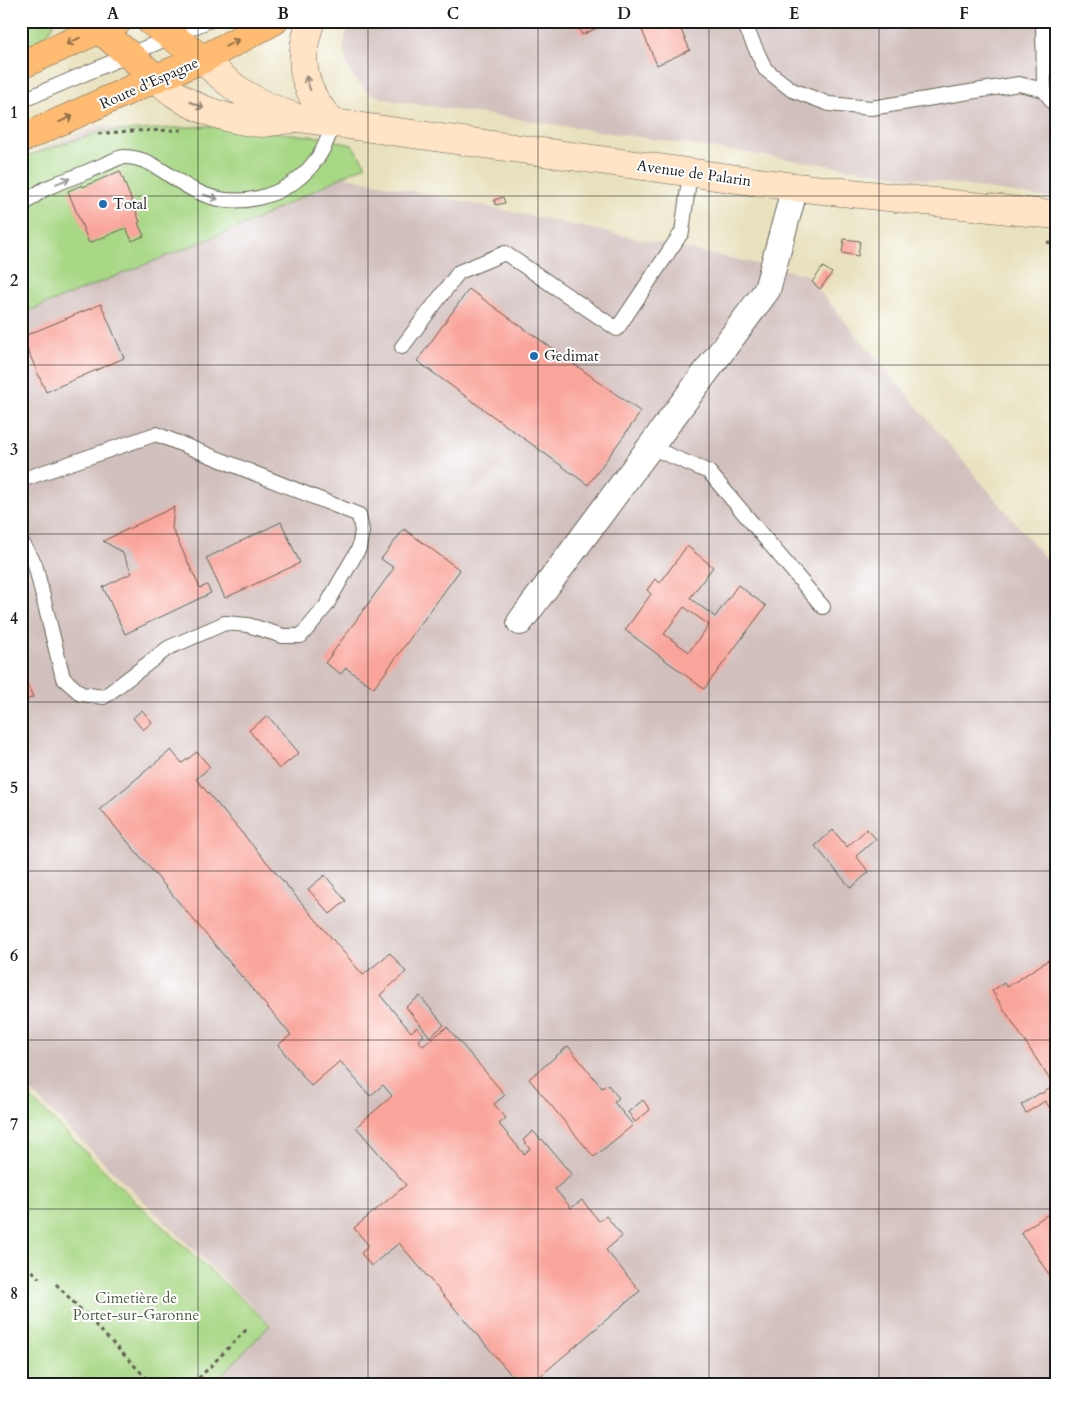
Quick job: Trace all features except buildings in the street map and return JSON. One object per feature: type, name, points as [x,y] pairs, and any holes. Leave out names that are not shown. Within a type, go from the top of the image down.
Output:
[{"type":"main road","name":"Route d'Espagne","points":[[21,139],[156,78],[203,59],[274,21]]},
{"type":"main road","points":[[311,21],[305,37],[304,70],[314,99],[322,112],[333,123]]},
{"type":"main road","points":[[21,65],[108,25],[129,55],[156,78]]},
{"type":"main road","points":[[160,29],[203,59]]},
{"type":"main road","name":"Avenue de Palarin","points":[[203,59],[238,91],[270,108],[298,118],[795,187],[1056,215]]},
{"type":"main road","name":"Avenue de Palarin","points":[[156,78],[175,94],[196,106],[240,120],[262,123],[298,118]]},
{"type":"street","points":[[520,622],[767,290],[795,187]]},
{"type":"lane","points":[[21,101],[129,55],[160,29],[208,21]]},
{"type":"lane","points":[[743,21],[765,68],[792,90],[829,104],[871,108],[1019,84],[1044,90]]},
{"type":"lane","points":[[1043,21],[1044,90],[1056,107]]},
{"type":"lane","points":[[21,205],[26,204],[42,190],[123,157],[148,161],[195,191],[207,196],[233,201],[252,200],[286,187],[300,177],[313,164],[327,142],[333,123]]},
{"type":"lane","points":[[402,348],[460,272],[505,253],[617,329],[682,232],[690,173]]},
{"type":"lane","points":[[21,480],[156,434],[359,515],[362,531],[359,548],[326,606],[301,636],[283,636],[248,625],[225,623],[168,648],[104,696],[81,694],[64,678],[35,564],[21,541]]},
{"type":"lane","points":[[650,447],[709,472],[823,607]]},
{"type":"path","points":[[21,1259],[39,1278]]},
{"type":"path","points":[[56,1284],[152,1384]]},
{"type":"path","points":[[193,1384],[247,1329]]},
{"type":"shaded area","points":[[351,21],[1056,21],[1056,199],[389,100],[367,91],[351,74],[344,50],[345,37]]},
{"type":"shaded area","points":[[101,125],[805,274],[1056,571],[1056,1384],[213,1384],[270,1324],[21,1082],[21,158]]},
{"type":"green space","points":[[21,21],[54,21],[54,24],[44,39],[21,50]]},
{"type":"green space","points":[[209,126],[320,137],[352,145],[366,165],[247,224],[21,314],[21,158],[100,132]]},
{"type":"green space","name":"Cimetière de Portet-sur-Garonne","points":[[21,1088],[136,1202],[270,1325],[213,1384],[21,1384]]},
{"type":"place","name":"Total","points":[[103,204]]},
{"type":"place","name":"Gedimat","points":[[534,356]]}]
